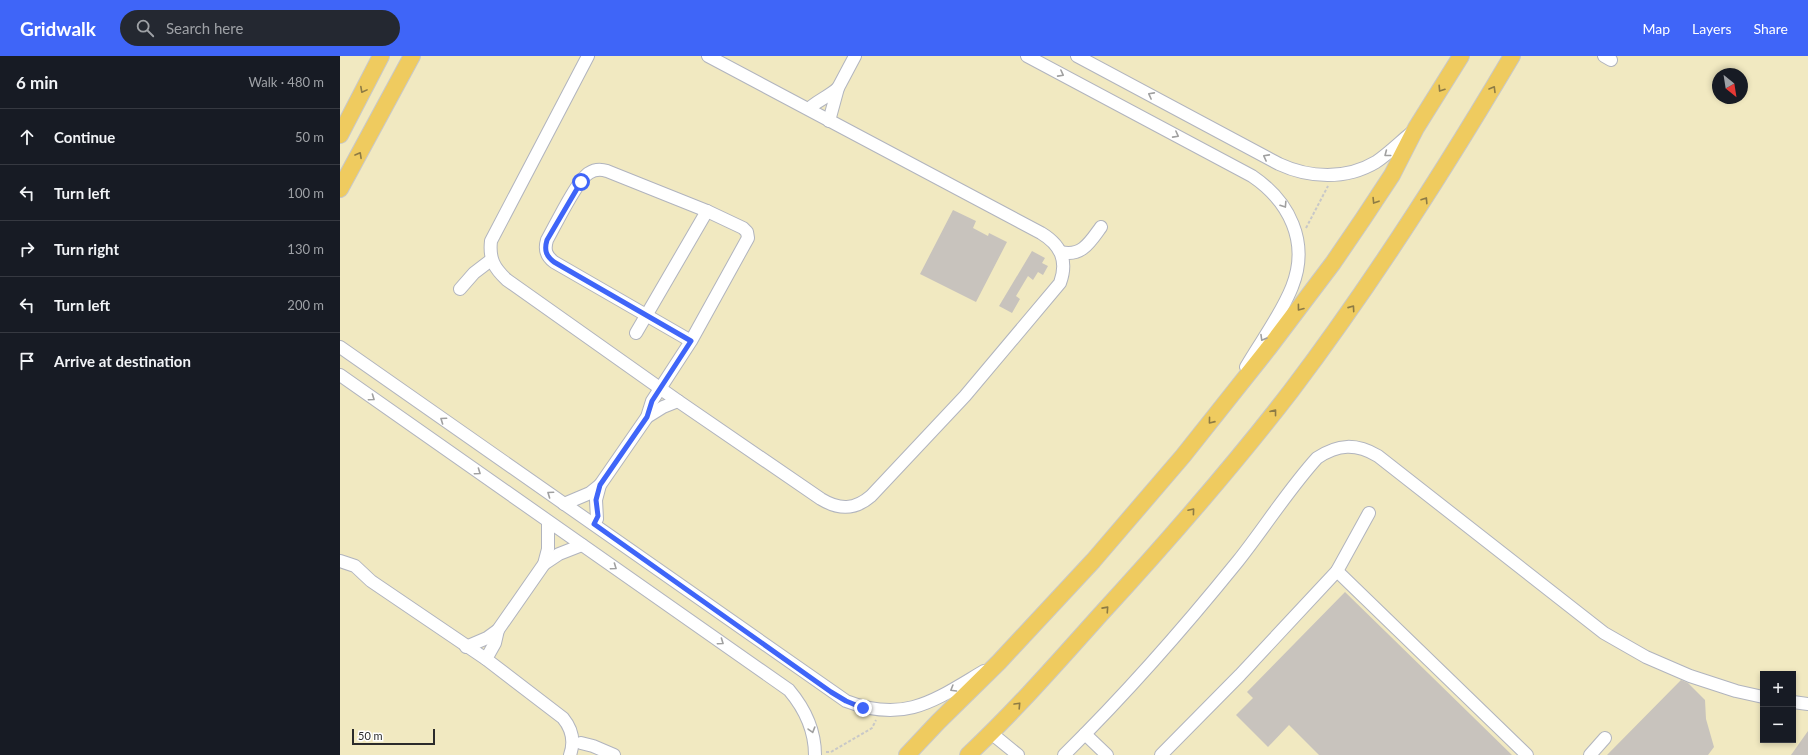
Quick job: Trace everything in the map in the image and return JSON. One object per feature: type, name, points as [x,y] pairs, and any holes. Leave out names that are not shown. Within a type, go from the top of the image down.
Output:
[{"type":"main road","points":[[340,134],[382,56]]},
{"type":"main road","points":[[340,189],[412,56]]},
{"type":"main road","points":[[907,755],[999,662],[1108,544],[1226,402],[1333,263],[1392,175],[1416,128],[1461,56]]},
{"type":"main road","points":[[968,755],[991,733],[1167,541],[1290,392],[1333,334],[1403,233],[1450,160],[1512,56]]},
{"type":"main road","points":[[898,755],[938,722]]},
{"type":"street","points":[[588,56],[494,232],[491,241],[491,260],[495,268],[507,280],[661,388],[678,402],[830,505],[841,508],[852,507],[863,503],[903,463],[965,396],[1054,292],[1064,273],[1064,262],[1061,252],[1056,244],[1041,233],[708,56]]},
{"type":"street","points":[[829,120],[838,88],[855,56]]},
{"type":"street","points":[[1027,56],[1252,176],[1267,186],[1280,199],[1289,214],[1296,231],[1298,256],[1297,268],[1292,287],[1226,402]]},
{"type":"street","points":[[1077,56],[1294,171],[1327,175],[1355,171],[1375,162],[1416,128]]},
{"type":"street","points":[[809,109],[812,105],[828,97],[838,88]]},
{"type":"street","points":[[564,504],[590,493],[600,485],[647,417],[651,404],[691,341],[748,238],[747,232],[742,228],[707,211],[601,170],[589,172],[581,182],[547,240],[545,250],[547,255],[554,262],[691,341]]},
{"type":"street","points":[[636,333],[707,211]]},
{"type":"street","points":[[1061,252],[1068,254],[1083,250],[1102,227]]},
{"type":"street","points":[[460,289],[474,273],[491,260]]},
{"type":"street","points":[[340,347],[841,698],[863,708],[880,711],[898,711],[915,708],[932,701],[999,662]]},
{"type":"street","points":[[340,375],[789,690],[800,704],[808,719],[813,735],[815,754]]},
{"type":"street","points":[[647,417],[663,407],[678,402]]},
{"type":"street","points":[[1064,755],[1157,656],[1198,609],[1243,554],[1317,458],[1328,450],[1340,446],[1360,448],[1378,456],[1604,633],[1646,657],[1690,676],[1736,691],[1760,696]]},
{"type":"street","points":[[594,524],[598,516],[596,500],[600,485]]},
{"type":"street","points":[[1161,755],[1240,675],[1337,571],[1369,513]]},
{"type":"street","points":[[466,647],[487,638],[498,630],[544,564],[549,544],[548,522]]},
{"type":"street","points":[[544,564],[559,554],[582,545]]},
{"type":"street","points":[[340,561],[355,566],[371,581]]},
{"type":"street","points":[[340,568],[352,571],[371,581],[466,647],[486,659],[563,718],[570,727],[573,743],[570,755]]},
{"type":"street","points":[[1337,571],[1527,755]]},
{"type":"street","points":[[486,659],[495,643],[498,630]]},
{"type":"street","points":[[1796,702],[1808,704]]},
{"type":"street","points":[[545,704],[562,711],[571,718],[579,731],[579,749],[593,746],[614,755]]},
{"type":"street","points":[[991,733],[1018,755]]},
{"type":"street","points":[[1085,734],[1108,755]]},
{"type":"street","points":[[1590,755],[1605,738]]},
{"type":"path","points":[[1296,231],[1307,228],[1328,188],[1327,175]]},
{"type":"path","points":[[815,754],[831,752],[872,728],[880,711]]},
{"type":"sand","points":[[340,56],[1808,56],[1808,755],[340,755]]},
{"type":"building","points":[[953,210],[976,221],[973,228],[988,236],[989,233],[1007,242],[976,302],[920,274]]},
{"type":"building","points":[[1032,251],[1045,258],[1042,263],[1048,266],[1043,275],[1038,272],[1033,280],[1028,276],[1016,296],[1020,299],[1012,313],[999,306]]},
{"type":"building","points":[[1345,592],[1512,755],[1319,755],[1289,725],[1268,747],[1236,715],[1253,698],[1247,692]]},
{"type":"building","points":[[1681,680],[1688,683],[1705,700],[1706,719],[1714,747],[1708,755],[1607,755]]},
{"type":"building","points":[[1808,731],[1808,755],[1791,755]]},
{"type":"route","points":[[581,182],[547,240],[545,245],[547,255],[554,262],[691,341],[652,401],[647,417],[600,485],[596,500],[598,516],[594,524],[831,692],[846,701],[863,708]]}]
